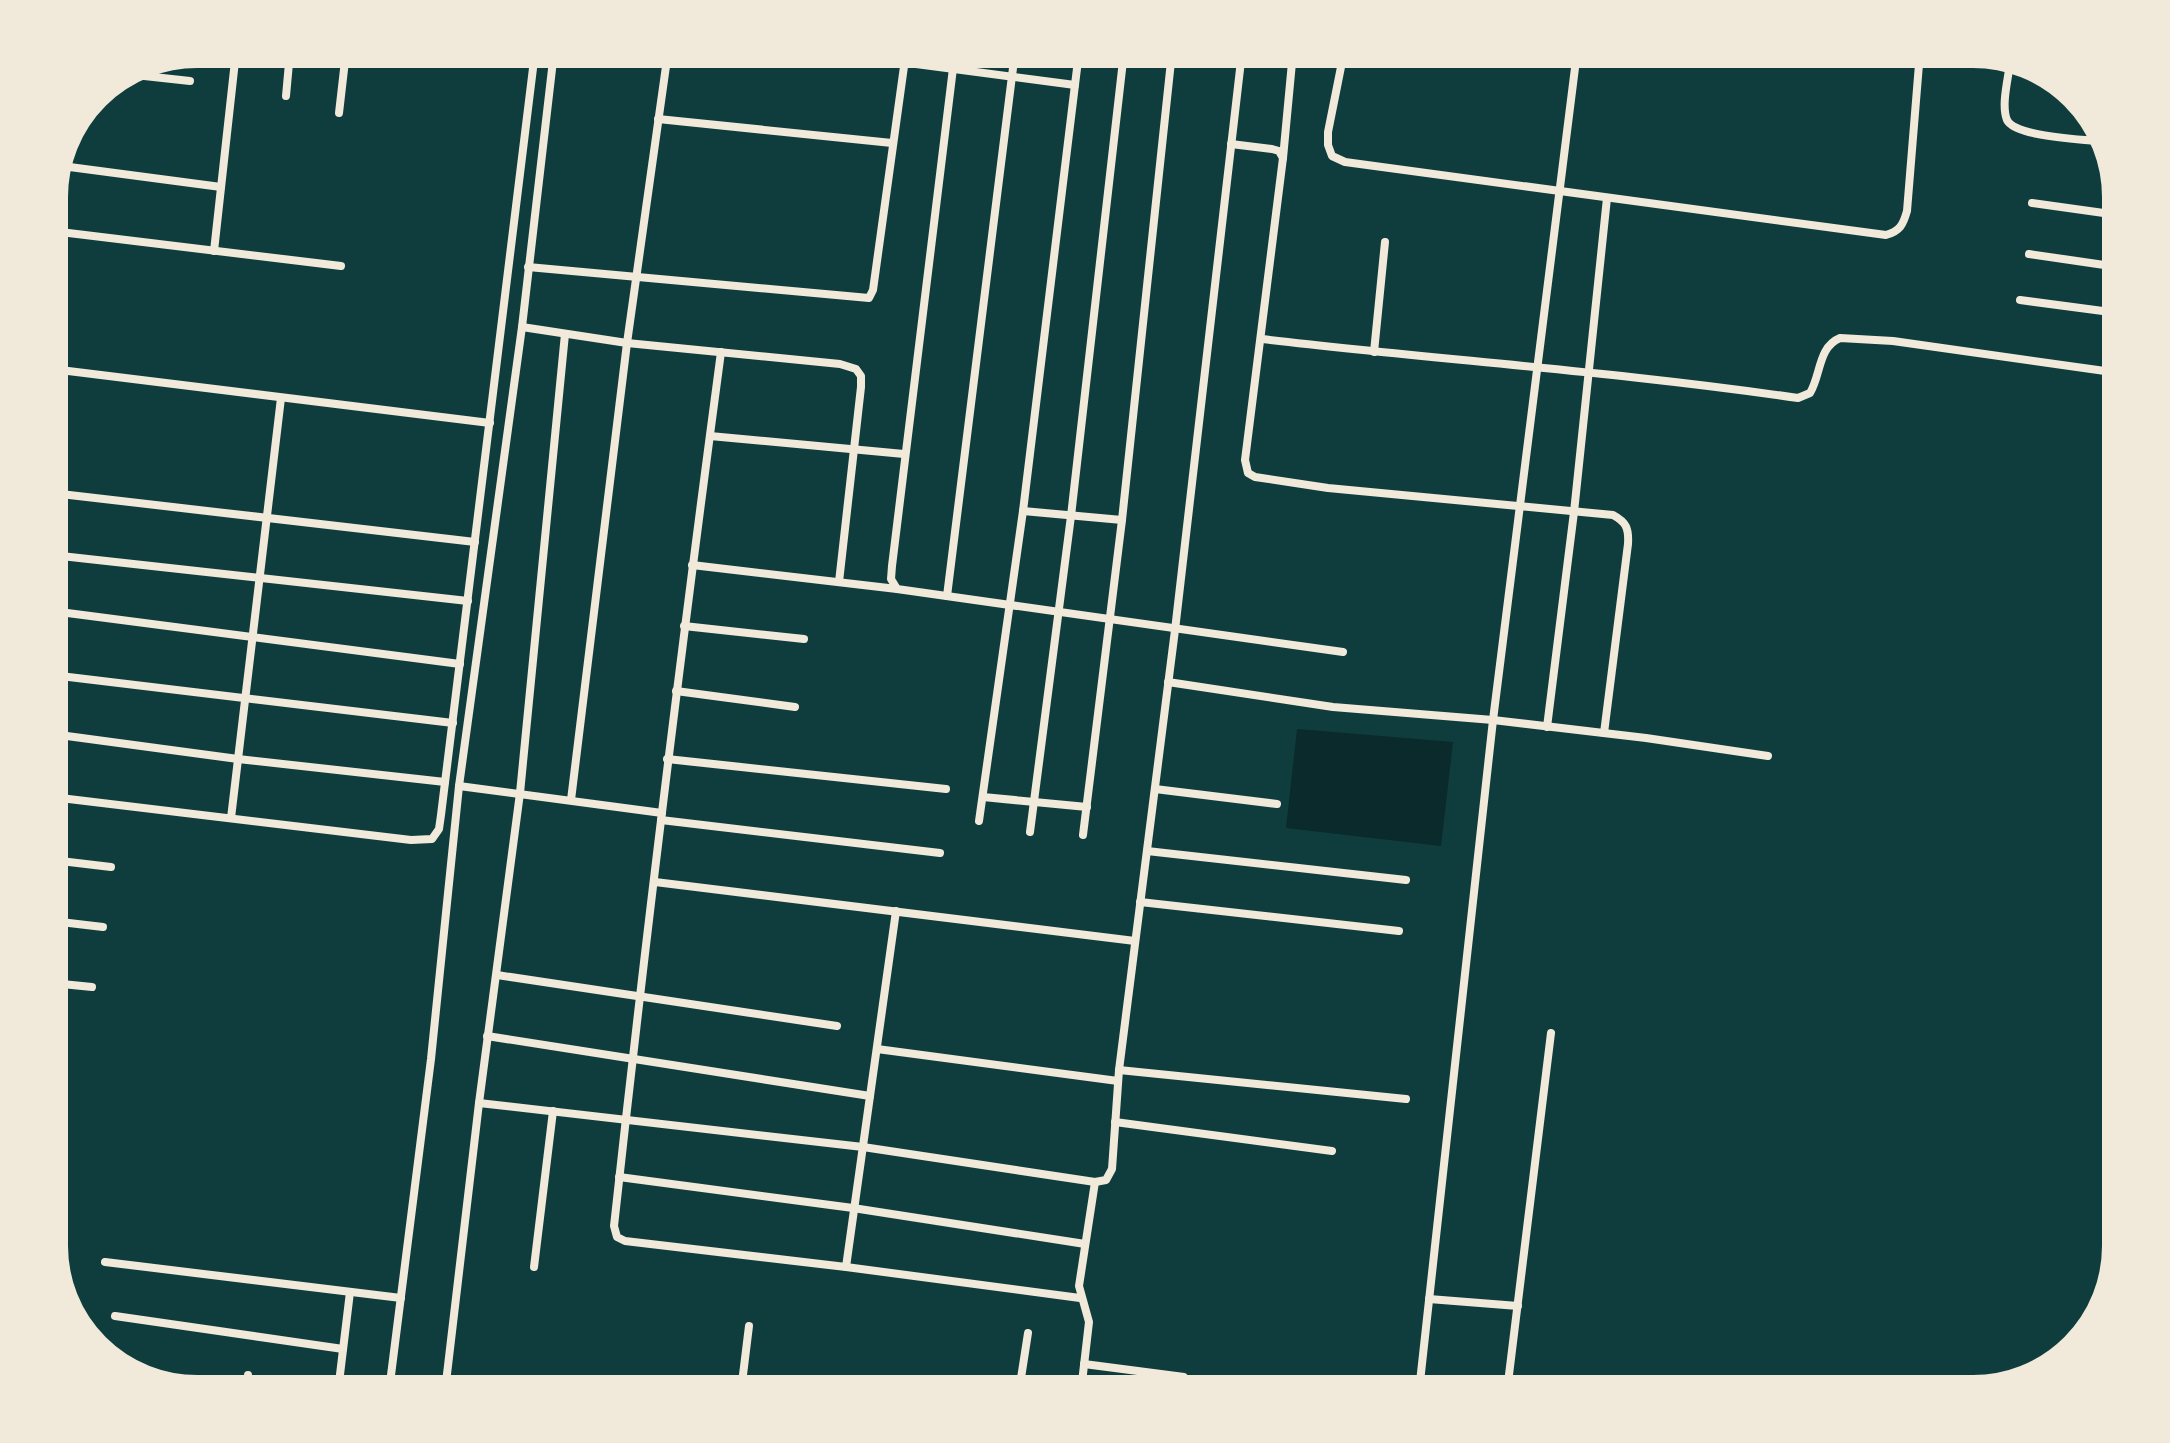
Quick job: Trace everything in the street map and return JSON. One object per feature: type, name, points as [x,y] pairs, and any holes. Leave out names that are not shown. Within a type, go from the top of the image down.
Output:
[{"type":"street","points":[[214,251],[234,66]]},
{"type":"street","points":[[286,96],[289,66]]},
{"type":"street","points":[[339,113],[344,66]]},
{"type":"street","points":[[66,799],[411,840],[432,839],[439,829],[533,66]]},
{"type":"street","points":[[391,1377],[431,1059],[459,786],[522,327],[552,66]]},
{"type":"street","points":[[571,800],[627,343],[666,66]]},
{"type":"street","points":[[528,267],[869,298],[873,290],[904,66]]},
{"type":"street","points":[[949,66],[1075,85]]},
{"type":"street","points":[[947,596],[1013,66]]},
{"type":"street","points":[[979,821],[1023,511],[1077,66]]},
{"type":"street","points":[[1030,832],[1071,516],[1122,66]]},
{"type":"street","points":[[1083,835],[1122,520],[1171,66]]},
{"type":"street","points":[[479,1103],[863,1147],[1095,1182],[1106,1180],[1112,1169],[1119,1070],[1175,630],[1240,66]]},
{"type":"street","points":[[1292,66],[1262,339],[1245,460],[1248,473],[1255,477],[1328,488],[1613,515],[1624,521],[1629,531],[1604,733]]},
{"type":"street","points":[[1341,66],[1328,145],[1332,156],[1345,162],[1886,235],[1896,232],[1903,224],[1907,211],[1919,66]]},
{"type":"street","points":[[1421,1377],[1493,720],[1575,66]]},
{"type":"street","points":[[897,589],[891,579],[904,454],[953,67]]},
{"type":"street","points":[[2009,71],[2005,107],[2008,123],[2013,128],[2090,140]]},
{"type":"street","points":[[148,76],[190,81]]},
{"type":"street","points":[[658,119],[892,143]]},
{"type":"street","points":[[1231,144],[1272,149],[1279,151],[1283,158]]},
{"type":"street","points":[[69,167],[221,187]]},
{"type":"street","points":[[1547,727],[1590,371],[1607,198]]},
{"type":"street","points":[[2032,203],[2104,213]]},
{"type":"street","points":[[66,233],[341,266]]},
{"type":"street","points":[[1374,352],[1385,242]]},
{"type":"street","points":[[2029,254],[2104,265]]},
{"type":"street","points":[[2020,300],[2104,311]]},
{"type":"street","points":[[522,327],[627,343],[840,364],[856,369],[861,376],[861,387],[839,582]]},
{"type":"street","points":[[447,1377],[487,1036],[520,793],[565,334]]},
{"type":"street","points":[[1262,339],[1590,371],[1798,398],[1805,397],[1814,387],[1825,350],[1832,341],[1849,337],[2104,371]]},
{"type":"street","points":[[721,352],[667,759],[625,1119],[614,1226],[617,1237],[625,1241],[1080,1298]]},
{"type":"street","points":[[66,371],[490,423]]},
{"type":"street","points":[[231,818],[281,398]]},
{"type":"street","points":[[710,436],[904,454]]},
{"type":"street","points":[[66,495],[475,542]]},
{"type":"street","points":[[1023,511],[1122,520]]},
{"type":"street","points":[[66,557],[468,601]]},
{"type":"street","points":[[692,565],[897,589],[1343,652]]},
{"type":"street","points":[[66,613],[460,664]]},
{"type":"street","points":[[684,626],[804,639]]},
{"type":"street","points":[[66,677],[453,723]]},
{"type":"street","points":[[1168,682],[1333,707],[1493,720],[1768,756]]},
{"type":"street","points":[[676,691],[795,707]]},
{"type":"street","points":[[66,736],[445,782]]},
{"type":"street","points":[[667,759],[946,789]]},
{"type":"street","points":[[459,786],[940,853]]},
{"type":"street","points":[[1155,789],[1277,804]]},
{"type":"street","points":[[983,797],[1087,807]]},
{"type":"street","points":[[1147,851],[1406,880]]},
{"type":"street","points":[[66,862],[111,867]]},
{"type":"street","points":[[655,882],[1135,941]]},
{"type":"street","points":[[1140,902],[1399,931]]},
{"type":"street","points":[[846,1267],[896,911]]},
{"type":"street","points":[[66,923],[103,927]]},
{"type":"street","points":[[497,975],[837,1026]]},
{"type":"street","points":[[66,984],[92,987]]},
{"type":"street","points":[[1509,1377],[1551,1033]]},
{"type":"street","points":[[487,1036],[870,1096]]},
{"type":"street","points":[[877,1049],[1118,1081]]},
{"type":"street","points":[[1119,1070],[1406,1099]]},
{"type":"street","points":[[534,1267],[553,1111]]},
{"type":"street","points":[[1115,1122],[1332,1151]]},
{"type":"street","points":[[619,1177],[853,1208],[1085,1244]]},
{"type":"street","points":[[1083,1377],[1089,1322],[1079,1286],[1095,1182]]},
{"type":"street","points":[[105,1262],[401,1298]]},
{"type":"street","points":[[340,1377],[350,1292]]},
{"type":"street","points":[[1429,1299],[1518,1306]]},
{"type":"street","points":[[115,1316],[343,1349]]},
{"type":"street","points":[[743,1377],[749,1326]]},
{"type":"street","points":[[1021,1377],[1028,1333]]},
{"type":"street","points":[[1084,1364],[1184,1377]]},
{"type":"water","points":[[1297,729],[1453,742],[1441,846],[1286,828]]}]
